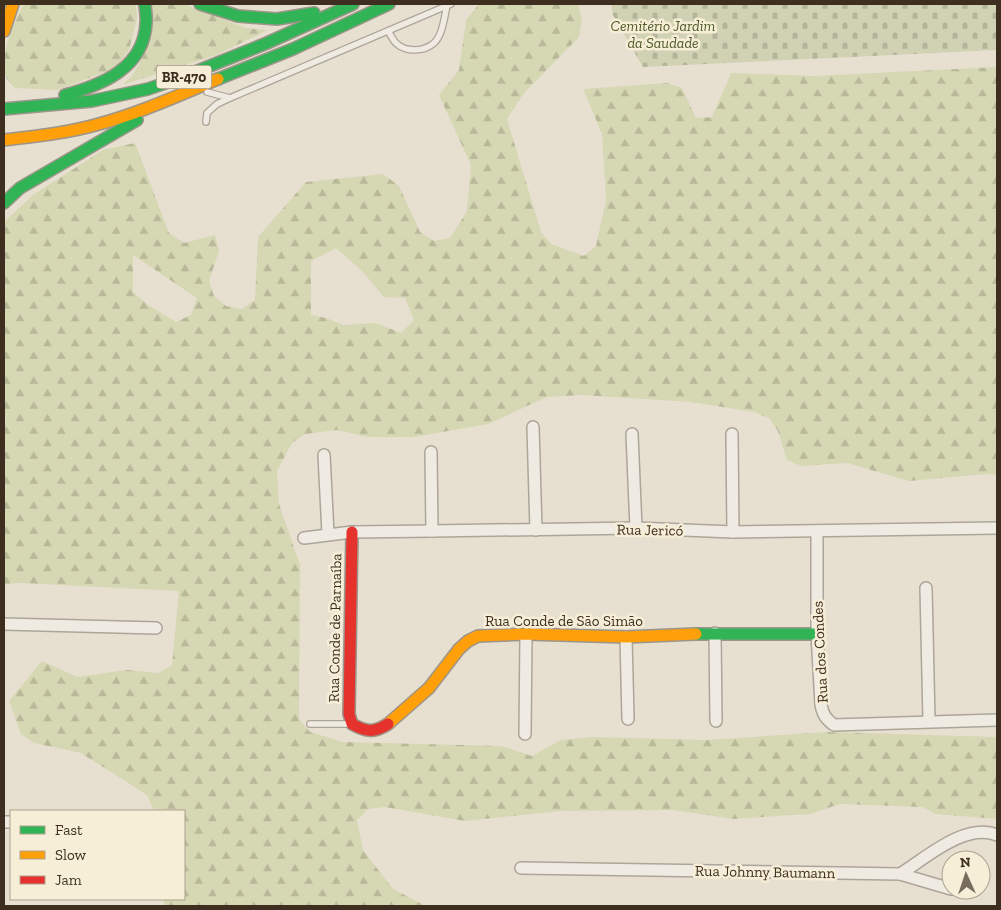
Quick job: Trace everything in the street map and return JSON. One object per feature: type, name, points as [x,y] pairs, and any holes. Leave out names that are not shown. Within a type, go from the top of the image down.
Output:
[{"type":"main road","points":[[4,31],[13,4]]},
{"type":"main road","points":[[4,106],[68,94],[89,88],[111,78],[130,65],[140,50],[146,28],[145,4]]},
{"type":"main road","points":[[200,4],[238,16],[277,19],[320,13],[345,4]]},
{"type":"main road","name":"BR-470","points":[[4,110],[92,101],[148,88],[180,78],[267,43],[353,4]]},
{"type":"main road","name":"BR-470","points":[[4,140],[48,135],[132,114],[294,49],[389,4]]},
{"type":"main road","points":[[4,202],[20,188],[102,142],[176,97]]},
{"type":"main road","name":"Rua Conde de Parnaíba","points":[[352,532],[349,714],[352,724]]},
{"type":"main road","name":"Rua Conde de São Simão","points":[[352,724],[364,731],[376,730],[386,726],[429,688],[449,661],[468,641],[478,636],[526,634],[626,638],[715,633],[818,634]]},
{"type":"street","points":[[533,427],[536,530]]},
{"type":"street","points":[[632,434],[636,528]]},
{"type":"street","points":[[732,434],[733,532]]},
{"type":"street","points":[[431,452],[432,531]]},
{"type":"street","points":[[324,455],[328,534]]},
{"type":"street","name":"Rua Jericó","points":[[304,538],[352,532],[636,528],[733,532],[997,528]]},
{"type":"street","name":"Rua dos Condes","points":[[817,531],[818,634],[822,705],[827,720],[834,725],[997,720]]},
{"type":"street","points":[[926,588],[929,721]]},
{"type":"street","points":[[4,624],[156,628]]},
{"type":"street","points":[[715,633],[716,721]]},
{"type":"street","points":[[525,734],[526,634]]},
{"type":"street","points":[[626,638],[628,719]]},
{"type":"street","points":[[900,874],[950,840],[966,834],[991,832],[997,835]]},
{"type":"street","name":"Rua Johnny Baumann","points":[[521,868],[900,874],[941,886]]},
{"type":"lane","points":[[206,122],[207,113],[217,104],[449,5]]},
{"type":"lane","points":[[388,31],[395,43],[405,49],[422,49],[434,43],[441,31],[449,5]]},
{"type":"lane","points":[[195,89],[230,98]]},
{"type":"lane","points":[[310,724],[352,724]]},
{"type":"green space","points":[[24,4],[136,4],[137,19],[129,50],[115,68],[58,90],[15,88],[8,81],[5,74],[4,56],[12,28]]},
{"type":"green space","points":[[150,4],[186,4],[246,28],[268,30],[216,55],[122,85],[132,76],[147,50]]},
{"type":"green space","points":[[479,4],[578,4],[582,20],[579,37],[525,92],[507,119],[541,232],[551,244],[584,256],[596,246],[606,200],[602,134],[583,89],[667,83],[682,88],[696,118],[712,117],[731,73],[814,76],[997,67],[997,475],[986,474],[909,481],[847,463],[801,466],[787,460],[778,431],[769,418],[754,412],[691,402],[582,395],[547,397],[488,424],[414,437],[368,437],[337,430],[305,434],[292,443],[277,471],[279,504],[300,565],[299,719],[310,732],[343,742],[501,746],[532,756],[561,740],[592,737],[707,740],[827,732],[997,737],[997,819],[936,814],[922,807],[840,804],[810,814],[733,819],[673,810],[561,811],[465,821],[385,807],[368,809],[357,820],[363,850],[393,889],[426,906],[165,906],[163,900],[185,900],[185,810],[154,810],[147,795],[81,753],[34,743],[21,734],[9,701],[42,661],[77,677],[126,670],[159,673],[172,665],[179,591],[22,583],[4,584],[4,427],[6,421],[4,409],[4,222],[33,195],[103,150],[135,143],[169,233],[184,243],[215,235],[219,251],[209,281],[214,296],[226,306],[242,309],[255,300],[258,237],[306,182],[383,174],[399,186],[420,232],[434,241],[450,238],[467,211],[471,165],[439,95],[459,70],[466,20]],"holes":[[[336,248],[362,271],[384,297],[405,298],[414,320],[401,333],[376,323],[344,325],[311,315],[311,261]],[[133,255],[197,298],[191,315],[176,322],[148,305],[133,292]]]},
{"type":"green space","name":"Cemitério Jardim da Saudade","points":[[611,4],[997,4],[997,50],[643,67],[613,15]]},
{"type":"traffic: fast","points":[[65,95],[106,80],[129,63],[138,52],[143,39],[146,21],[145,4]]},
{"type":"traffic: fast","points":[[200,4],[238,16],[277,19],[314,13]]},
{"type":"traffic: fast","points":[[4,109],[92,101],[148,89],[267,43],[353,4]]},
{"type":"traffic: fast","points":[[218,79],[293,49],[389,4]]},
{"type":"traffic: fast","points":[[4,203],[20,188],[137,120]]},
{"type":"traffic: fast","points":[[696,634],[817,634]]},
{"type":"traffic: slow","points":[[4,31],[13,4]]},
{"type":"traffic: slow","points":[[4,140],[64,132],[114,120],[218,79]]},
{"type":"traffic: slow","points":[[388,724],[429,688],[459,649],[468,641],[478,636],[526,634],[626,637],[696,634]]},
{"type":"traffic: jam","points":[[352,532],[349,714],[352,724],[362,729],[374,730],[388,724]]}]
